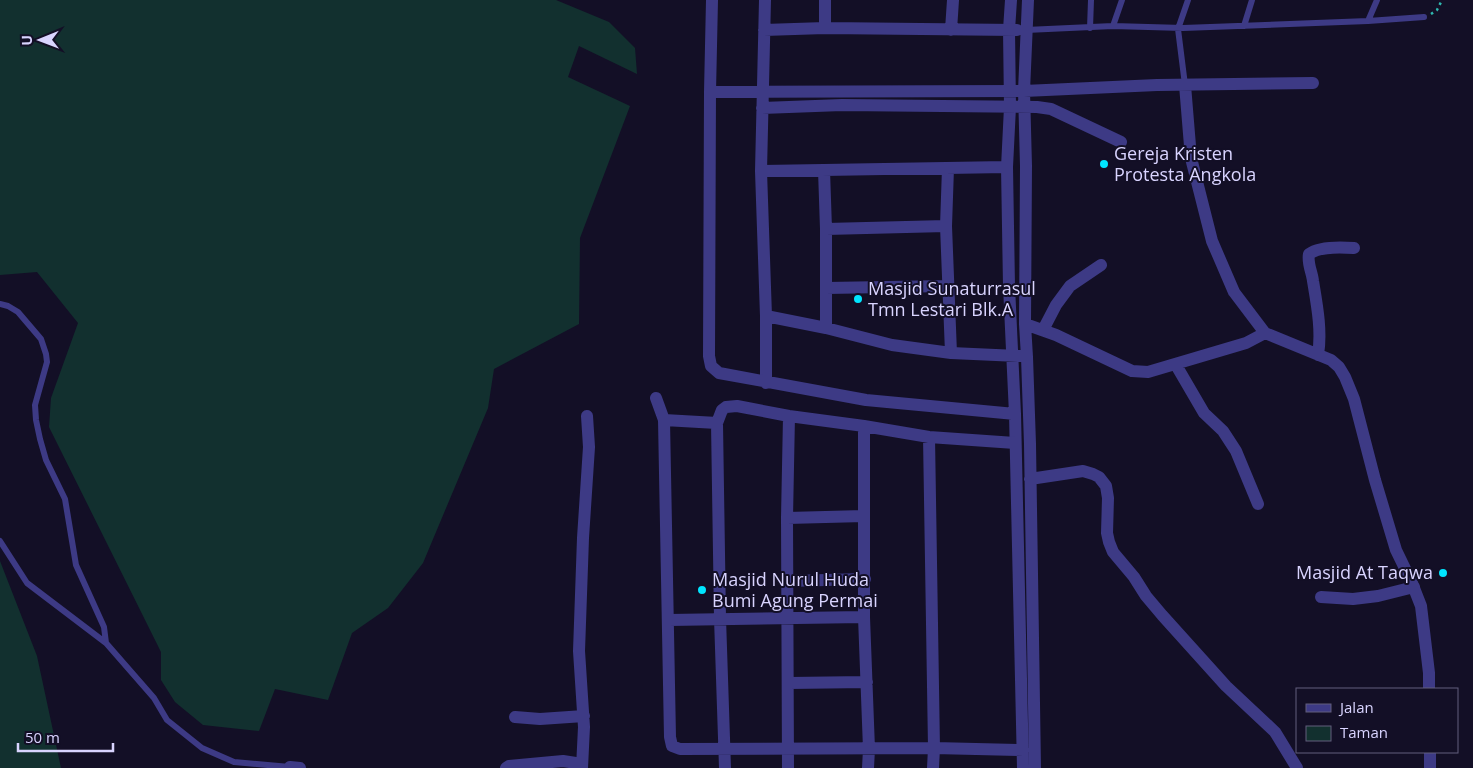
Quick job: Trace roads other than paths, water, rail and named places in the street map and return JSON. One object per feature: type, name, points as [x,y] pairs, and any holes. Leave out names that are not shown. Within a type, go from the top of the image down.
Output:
[{"type":"street","points":[[712,0],[709,360],[711,366],[719,373],[866,400],[1014,414]]},
{"type":"street","points":[[765,0],[761,171],[766,316],[766,383]]},
{"type":"street","points":[[825,0],[825,28]]},
{"type":"street","points":[[951,30],[953,0]]},
{"type":"street","points":[[1011,0],[1009,30],[1010,107],[1007,167],[1023,768]]},
{"type":"street","points":[[1028,0],[1024,91],[1026,166],[1024,324],[1027,357],[1035,768]]},
{"type":"street","points":[[764,30],[825,28],[1026,30]]},
{"type":"street","points":[[710,92],[1024,91],[1185,85],[1313,83]]},
{"type":"street","points":[[1185,85],[1191,158],[1212,241],[1234,292],[1264,334],[1331,360],[1339,367],[1354,399],[1396,550],[1421,606],[1429,688]]},
{"type":"street","points":[[762,108],[842,105],[1037,106],[1051,109],[1121,142]]},
{"type":"street","points":[[761,171],[1007,167]]},
{"type":"street","points":[[948,168],[946,226],[951,353]]},
{"type":"street","points":[[824,170],[826,328]]},
{"type":"street","points":[[826,229],[946,226]]},
{"type":"street","points":[[1318,355],[1320,341],[1313,278],[1308,260],[1309,254],[1316,250],[1342,247],[1354,248]]},
{"type":"street","points":[[1043,330],[1056,305],[1070,286],[1101,265]]},
{"type":"street","points":[[826,288],[948,286]]},
{"type":"street","points":[[766,316],[826,328],[892,345],[951,353],[1027,357]]},
{"type":"street","points":[[1024,324],[1043,330],[1132,370],[1148,372],[1246,343],[1264,334]]},
{"type":"street","points":[[1176,364],[1204,413],[1223,431],[1236,451],[1258,504]]},
{"type":"street","points":[[656,398],[664,420],[671,743],[675,748],[1022,750]]},
{"type":"street","points":[[725,768],[720,618],[717,423],[722,410],[726,406],[737,406],[789,416],[929,437],[1015,443]]},
{"type":"street","points":[[506,768],[509,766],[563,761],[582,766],[584,716],[579,650],[583,538],[589,447],[587,416]]},
{"type":"street","points":[[788,768],[787,518],[789,416]]},
{"type":"street","points":[[664,420],[717,423]]},
{"type":"street","points":[[864,426],[864,617],[868,768]]},
{"type":"street","points":[[929,437],[934,768]]},
{"type":"street","points":[[1030,479],[1083,471],[1100,477],[1106,486],[1108,498],[1107,533],[1108,542],[1113,552],[1162,615],[1226,686],[1275,732],[1298,768]]},
{"type":"street","points":[[787,518],[864,516]]},
{"type":"street","points":[[787,581],[865,579]]},
{"type":"street","points":[[1321,597],[1353,599],[1378,596],[1414,587]]},
{"type":"street","points":[[668,620],[864,617]]},
{"type":"street","points":[[789,683],[866,682]]},
{"type":"street","points":[[514,717],[540,719],[584,716]]},
{"type":"street","points":[[1430,753],[1430,768]]},
{"type":"lane","points":[[1090,28],[1091,0]]},
{"type":"lane","points":[[1113,26],[1122,0]]},
{"type":"lane","points":[[1185,85],[1178,29],[1188,0]]},
{"type":"lane","points":[[1244,26],[1252,0]]},
{"type":"lane","points":[[1368,21],[1377,0]]},
{"type":"lane","points":[[1026,30],[1113,26],[1178,29],[1424,17]]},
{"type":"lane","points":[[0,304],[18,312],[41,339],[46,354],[47,362],[36,405],[36,420],[46,460],[65,499],[76,565],[104,627],[106,643]]},
{"type":"lane","points":[[0,542],[27,583],[106,643],[154,698],[167,720],[202,748],[234,762],[295,767]]},
{"type":"place","name":"Gereja Kristen Protesta Angkola","points":[[1104,164]]},
{"type":"place","name":"Masjid Sunaturrasul Tmn Lestari Blk.A","points":[[858,299]]},
{"type":"place","name":"Masjid At Taqwa","points":[[1443,573]]},
{"type":"place","name":"Masjid Nurul Huda Bumi Agung Permai","points":[[702,590]]}]
